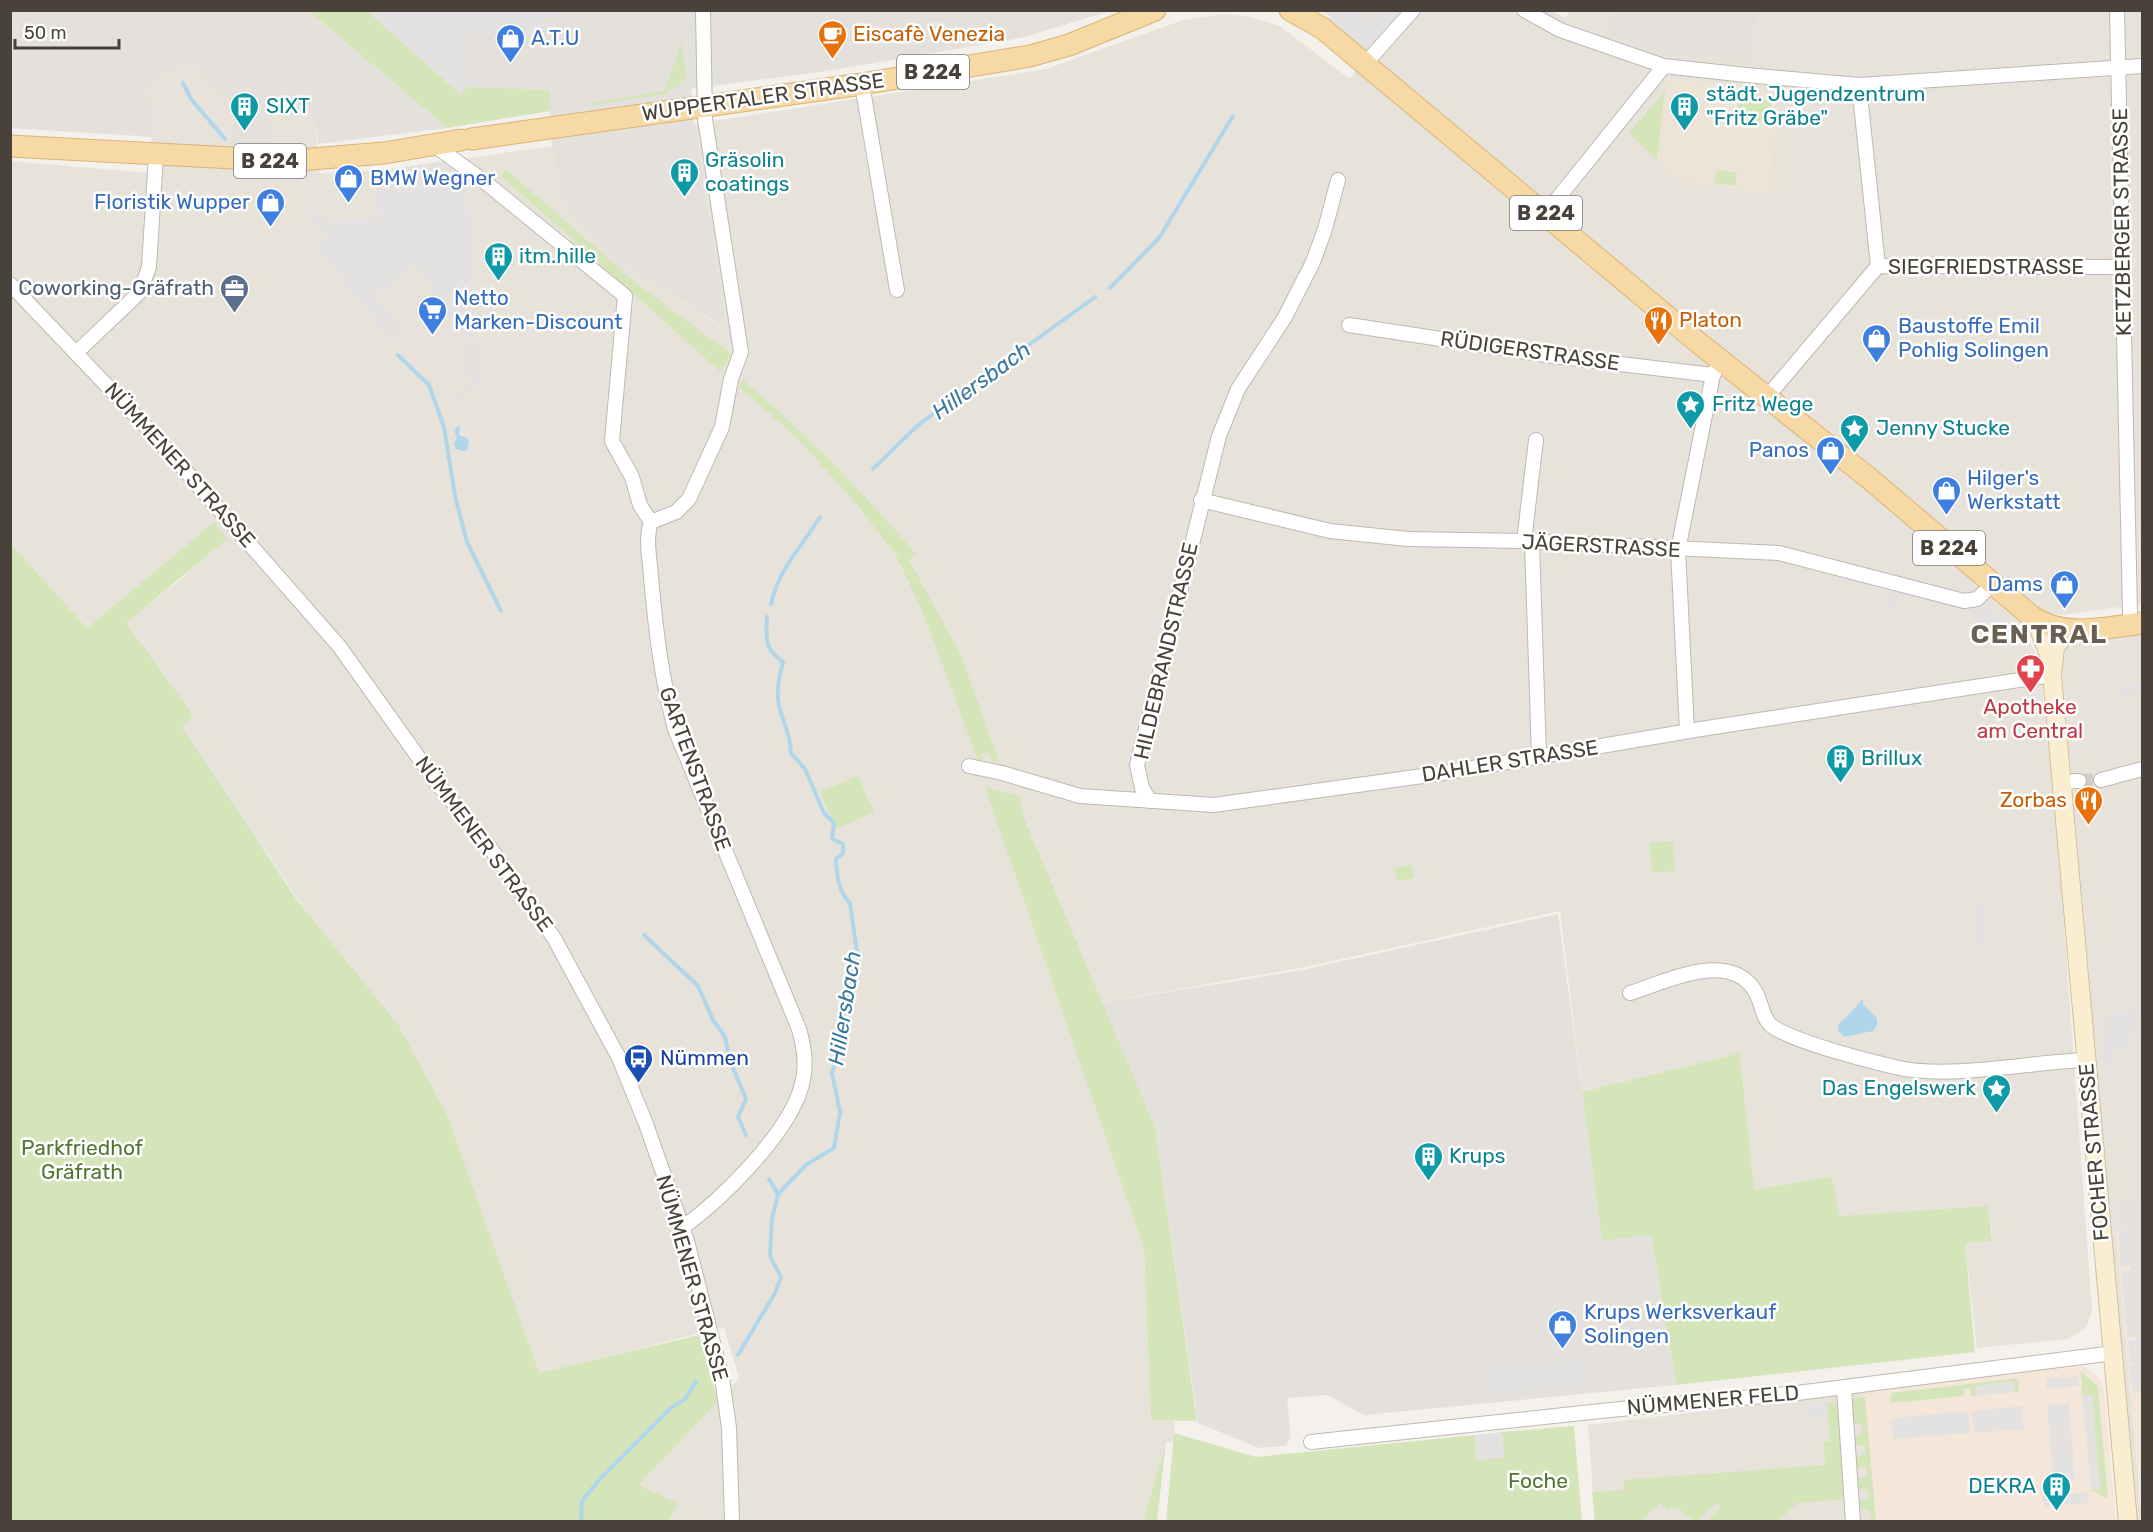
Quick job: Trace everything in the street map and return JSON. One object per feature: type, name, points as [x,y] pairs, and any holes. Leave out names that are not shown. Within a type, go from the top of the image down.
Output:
[{"type":"main road","name":"WUPPERTALER STRASSE","points":[[10,146],[287,161],[363,156],[862,84],[1038,54],[1069,45],[1155,10]]},
{"type":"main road","name":"B 224","points":[[1290,10],[1322,28],[1546,213],[1717,368],[1767,397],[2031,616],[2050,627],[2068,631],[2138,615]]},
{"type":"main road","points":[[2031,616],[2044,619],[2138,615]]},
{"type":"main road","name":"FOCHER STRASSE","points":[[2031,616],[2039,629],[2052,668],[2070,782],[2086,1060],[2128,1521]]},
{"type":"main road","points":[[2052,668],[2055,647],[2076,624],[2089,618]]},
{"type":"street","points":[[434,145],[625,296],[612,441],[632,477],[640,505],[651,522],[676,512],[690,499],[722,427],[731,380],[741,352],[704,105],[703,10]]},
{"type":"street","points":[[1365,64],[1413,10]]},
{"type":"street","points":[[1524,10],[1560,30],[1664,66],[1859,85],[2142,66]]},
{"type":"street","name":"KETZBERGER STRASSE","points":[[2117,10],[2129,591],[2138,615]]},
{"type":"street","points":[[1546,213],[1664,66]]},
{"type":"street","points":[[862,84],[897,290]]},
{"type":"street","points":[[1859,85],[1878,266]]},
{"type":"street","points":[[77,352],[140,292],[149,267],[156,155]]},
{"type":"street","points":[[1202,500],[1229,407],[1238,388],[1285,316],[1313,262],[1325,229],[1338,180]]},
{"type":"street","name":"SIEGFRIEDSTRASSE","points":[[1767,397],[1878,266],[2121,267]]},
{"type":"street","name":"NÜMMENER STRASSE","points":[[10,284],[77,352],[192,476],[339,646],[436,782],[491,849],[554,938],[619,1058],[646,1124],[682,1228],[722,1378],[729,1428],[732,1521]]},
{"type":"street","name":"RÜDIGERSTRASSE","points":[[1348,326],[1553,357],[1717,368]]},
{"type":"street","points":[[1687,731],[1678,550],[1717,368]]},
{"type":"street","points":[[1536,440],[1528,542],[1539,757]]},
{"type":"street","name":"JÄGERSTRASSE","points":[[1202,500],[1330,531],[1408,539],[1528,542],[1779,554],[1964,601],[1977,599],[1993,584]]},
{"type":"street","name":"HILDEBRANDSTRASSE","points":[[1150,801],[1142,788],[1137,765],[1202,500]]},
{"type":"street","name":"GARTENSTRASSE","points":[[651,522],[648,539],[660,666],[675,729],[799,1029],[806,1062],[801,1090],[795,1103],[763,1151],[710,1206],[682,1228]]},
{"type":"street","name":"DAHLER STRASSE","points":[[969,766],[1002,772],[1080,796],[1214,806],[1539,757],[2052,668]]},
{"type":"street","points":[[2102,780],[2142,769]]},
{"type":"street","points":[[1630,993],[1701,972],[1721,969],[1737,974],[1750,984],[1756,992],[1767,1021],[1775,1028],[1830,1049],[1895,1067],[1926,1071],[2086,1060]]},
{"type":"street","name":"NÜMMENER FELD","points":[[1311,1442],[1844,1388],[2114,1353]]},
{"type":"street","points":[[1844,1388],[1853,1521]]},
{"type":"shaded area","points":[[463,10],[482,14],[556,14],[554,39],[471,33],[467,87],[461,95],[368,11]]},
{"type":"shaded area","points":[[1552,10],[1565,18],[1570,11],[1616,11],[1609,34],[1750,60],[1758,11],[2142,11],[2142,604],[2061,615],[2041,612],[2024,633],[2038,657],[2054,788],[2092,1310],[2086,1328],[2068,1339],[1977,1348],[1965,1243],[1993,1241],[1988,1207],[1838,1216],[1832,1176],[1754,1190],[1740,1053],[1582,1092],[1560,911],[1305,967],[1100,1003],[1024,818],[1020,796],[986,788],[1144,1249],[1151,1419],[1175,1421],[1173,1442],[1166,1442],[1143,1521],[669,1521],[678,1503],[639,1485],[739,1378],[724,1327],[539,1374],[448,1117],[226,795],[86,652],[174,585],[226,538],[213,523],[87,628],[11,544],[11,161],[150,173],[153,103],[140,87],[197,55],[234,106],[274,146],[270,107],[294,102],[315,121],[320,174],[393,169],[552,146],[563,204],[621,262],[725,329],[694,124],[1046,69],[1183,20],[1222,14],[1251,17],[1280,26],[1350,79],[1371,48],[1405,11]],"holes":[[[1675,79],[1721,86],[1768,194]]]},
{"type":"shaded area","points":[[10,11],[309,11],[447,128],[318,144],[315,121],[294,102],[270,107],[274,146],[230,145],[234,106],[200,73],[197,56],[141,87],[153,103],[153,137],[11,128]]},
{"type":"shaded area","points":[[367,11],[1110,11],[1021,38],[827,71],[691,89],[726,329],[621,262],[563,204],[552,146],[550,111],[487,119]]},
{"type":"shaded area","points":[[1323,11],[1405,11],[1371,48]]},
{"type":"shaded area","points":[[1336,11],[1349,11],[1368,25],[1382,11],[1409,11],[1372,57],[1328,21]]},
{"type":"shaded area","points":[[1616,11],[1758,11],[1750,61],[1667,54],[1608,34]]},
{"type":"shaded area","points":[[1675,79],[1780,93],[1768,194],[1678,180],[1629,133]]},
{"type":"shaded area","points":[[442,161],[467,180],[480,384],[455,405],[449,398],[472,379],[460,366],[469,359],[462,349],[470,342],[428,292],[434,287],[415,264],[375,296],[401,329],[393,336],[409,356],[406,359],[316,247],[328,237],[307,212],[324,212],[325,222],[379,218],[377,177],[396,175],[397,168]]},
{"type":"shaded area","points":[[1891,585],[1901,588],[1896,611],[1885,607]]},
{"type":"shaded area","points":[[1985,602],[2004,622],[1990,635],[1966,606]]},
{"type":"shaded area","points":[[2142,627],[2142,1521],[2136,1521],[2061,657],[2070,640]]},
{"type":"shaded area","points":[[2142,683],[2142,695],[2120,697],[2119,685]]},
{"type":"shaded area","points":[[1984,905],[1987,947],[1977,948],[1974,906]]},
{"type":"shaded area","points":[[1558,914],[1602,1241],[1651,1235],[1676,1385],[1364,1415],[1327,1395],[1287,1398],[1291,1436],[1286,1446],[1259,1448],[1198,1423],[1155,1127],[1100,1003],[1302,970]]},
{"type":"shaded area","points":[[2136,1010],[2137,1023],[2142,1022],[2142,1036],[2129,1037],[2130,1049],[2112,1050],[2113,1065],[2103,1066],[2099,1014]]},
{"type":"shaded area","points":[[2131,1200],[2131,1203],[2142,1202],[2142,1521],[2113,1202]]},
{"type":"shaded area","points":[[2131,1200],[2131,1203],[2142,1202],[2142,1391],[2133,1391],[2128,1365],[2137,1364],[2130,1363],[2128,1341],[2136,1340],[2136,1336],[2127,1337],[2121,1271],[2130,1270],[2130,1266],[2121,1267],[2118,1233],[2126,1231],[2116,1231],[2113,1202]]},
{"type":"shaded area","points":[[1593,1358],[1595,1382],[1484,1395],[1480,1369]]},
{"type":"shaded area","points":[[2082,1366],[2102,1381],[2116,1521],[1876,1521],[1864,1392]]},
{"type":"shaded area","points":[[2078,1376],[2079,1386],[2046,1389],[2046,1379]]},
{"type":"shaded area","points":[[2014,1381],[2015,1392],[1976,1396],[1975,1386]]},
{"type":"shaded area","points":[[1864,1392],[1876,1521],[1595,1521],[1588,1425]]},
{"type":"shaded area","points":[[2092,1394],[2100,1489],[2091,1490],[2082,1395]]},
{"type":"shaded area","points":[[1827,1402],[1828,1417],[1806,1418],[1806,1405]]},
{"type":"shaded area","points":[[2069,1403],[2075,1479],[2053,1481],[2047,1405]]},
{"type":"shaded area","points":[[2022,1406],[2024,1429],[1974,1433],[1972,1411]]},
{"type":"shaded area","points":[[1968,1411],[1970,1433],[1893,1439],[1892,1418]]},
{"type":"shaded area","points":[[1502,1432],[1504,1457],[1476,1461],[1475,1435]]},
{"type":"shaded area","points":[[2088,1492],[2089,1503],[2043,1507],[2042,1496]]},
{"type":"green space","points":[[309,11],[367,11],[461,95],[467,87],[549,90],[550,111],[447,128]]},
{"type":"green space","points":[[682,42],[686,76],[678,87],[669,90],[667,94],[592,105],[591,103],[664,91]]},
{"type":"green space","points":[[1665,91],[1657,160],[1629,133]]},
{"type":"green space","points":[[1739,96],[1772,100],[1770,122],[1736,119]]},
{"type":"green space","points":[[506,169],[636,283],[731,354],[721,372],[501,176]]},
{"type":"green space","points":[[1716,170],[1737,173],[1735,186],[1714,183]]},
{"type":"green space","points":[[743,380],[833,464],[916,554],[909,560],[961,655],[999,762],[992,762],[988,752],[981,754],[983,760],[978,760],[923,613],[895,553],[853,500],[798,439],[739,387]]},
{"type":"green space","name":"Parkfriedhof Gräfrath","points":[[214,522],[227,539],[126,623],[193,715],[182,728],[297,900],[399,1026],[448,1117],[539,1373],[699,1335],[718,1401],[639,1485],[678,1503],[669,1521],[11,1521],[11,544],[87,628]]},
{"type":"green space","points":[[858,776],[874,812],[836,829],[820,792]]},
{"type":"green space","points":[[985,787],[1020,796],[1024,818],[1155,1127],[1197,1421],[1151,1420],[1144,1249]]},
{"type":"green space","points":[[1673,841],[1675,871],[1652,873],[1649,843]]},
{"type":"green space","points":[[1412,865],[1414,878],[1398,881],[1394,868]]},
{"type":"green space","points":[[1740,1053],[1754,1190],[1832,1176],[1839,1216],[1988,1206],[1992,1241],[1965,1243],[1975,1352],[1676,1385],[1651,1235],[1602,1241],[1582,1092]]},
{"type":"green space","points":[[2081,1372],[2098,1386],[2108,1499],[2091,1490],[2100,1489],[2092,1395],[2082,1395]]},
{"type":"green space","points":[[2018,1378],[2019,1391],[2015,1392],[2014,1381],[1976,1386],[1976,1396],[1971,1396],[1970,1388],[1964,1389],[1964,1396],[1891,1403],[1891,1393]]},
{"type":"green space","points":[[1865,1397],[1876,1521],[1872,1521],[1870,1509],[1860,1509],[1859,1500],[1869,1499],[1868,1489],[1857,1489],[1857,1478],[1867,1477],[1866,1467],[1856,1468],[1855,1457],[1865,1455],[1864,1445],[1854,1445],[1853,1436],[1862,1435],[1862,1424],[1852,1424],[1850,1405],[1854,1398]]},
{"type":"green space","points":[[1827,1402],[1833,1402],[1837,1407],[1846,1499],[1797,1503],[1778,1521],[1707,1521],[1721,1507],[1717,1503],[1697,1521],[1693,1521],[1679,1509],[1671,1508],[1668,1511],[1660,1503],[1641,1521],[1595,1522],[1592,1492],[1624,1490],[1624,1480],[1825,1465],[1824,1442],[1830,1441]]},
{"type":"green space","name":"Foche","points":[[1574,1426],[1582,1521],[1166,1522],[1174,1433],[1256,1457],[1475,1435],[1476,1460],[1504,1457],[1502,1432]]},
{"type":"green space","points":[[1166,1442],[1157,1521],[1143,1521]]},
{"type":"water","points":[[460,425],[459,435],[467,438],[469,442],[467,450],[462,451],[455,448],[454,443],[457,438],[454,430]]},
{"type":"water","points":[[1863,998],[1863,1004],[1877,1018],[1877,1025],[1873,1031],[1844,1037],[1838,1030],[1838,1024]]},
{"type":"waterway","points":[[183,83],[191,99],[225,139]]},
{"type":"waterway","name":"Hillersbach","points":[[1110,288],[1159,238],[1233,116]]},
{"type":"waterway","name":"Hillersbach","points":[[873,469],[918,425],[1095,297]]},
{"type":"waterway","points":[[398,355],[429,385],[444,427],[455,496],[467,542],[501,611]]},
{"type":"waterway","name":"Hillersbach","points":[[771,604],[785,569],[820,517]]},
{"type":"waterway","name":"Hillersbach","points":[[767,617],[766,632],[769,648],[783,662],[778,684],[778,700],[791,753],[805,769],[824,813],[834,823],[832,839],[843,844],[843,853],[836,859],[837,871],[841,888],[850,903],[857,953],[847,996],[845,1028],[832,1073],[840,1112],[834,1148],[807,1164],[778,1194]]},
{"type":"waterway","points":[[644,935],[698,986],[713,1020],[725,1037],[730,1061],[746,1099],[738,1117],[746,1135]]},
{"type":"waterway","points":[[738,1355],[775,1293],[781,1277],[770,1256],[772,1219],[778,1194],[769,1179]]},
{"type":"waterway","points":[[581,1522],[582,1501],[599,1480],[672,1407],[685,1399],[696,1381]]},
{"type":"tunnel","points":[[2079,781],[2101,780]]},
{"type":"place","name":"Eiscafè Venezia","points":[[832,60]]},
{"type":"place","name":"A.T.U","points":[[510,64]]},
{"type":"place","name":"SIXT","points":[[245,132]]},
{"type":"place","name":"städt. Jugendzentrum \"Fritz Gräbe\"","points":[[1685,132]]},
{"type":"place","name":"Gräsolin coatings","points":[[684,198]]},
{"type":"place","name":"BMW Wegner","points":[[349,204]]},
{"type":"place","name":"Floristik Wupper","points":[[271,228]]},
{"type":"place","name":"itm.hille","points":[[498,282]]},
{"type":"place","name":"Coworking-Gräfrath","points":[[235,314]]},
{"type":"place","name":"Netto Marken-Discount","points":[[433,336]]},
{"type":"place","name":"Platon","points":[[1658,346]]},
{"type":"place","name":"Baustoffe Emil Pohlig Solingen","points":[[1877,364]]},
{"type":"place","name":"Fritz Wege","points":[[1691,430]]},
{"type":"place","name":"Jenny Stucke","points":[[1855,454]]},
{"type":"place","name":"Panos","points":[[1830,476]]},
{"type":"place","name":"Hilger's Werkstatt","points":[[1946,516]]},
{"type":"place","name":"Dams","points":[[2064,610]]},
{"type":"place","name":"Apotheke am Central","points":[[2030,694]]},
{"type":"place","name":"Brillux","points":[[1840,784]]},
{"type":"place","name":"Zorbas","points":[[2088,826]]},
{"type":"place","name":"Nümmen","points":[[639,1084]]},
{"type":"place","name":"Das Engelswerk","points":[[1997,1114]]},
{"type":"place","name":"Krups","points":[[1428,1182]]},
{"type":"place","name":"Krups Werksverkauf Solingen","points":[[1563,1350]]},
{"type":"place","name":"DEKRA","points":[[2057,1512]]},
{"type":"district","name":"CENTRAL","points":[[2039,634]]}]
